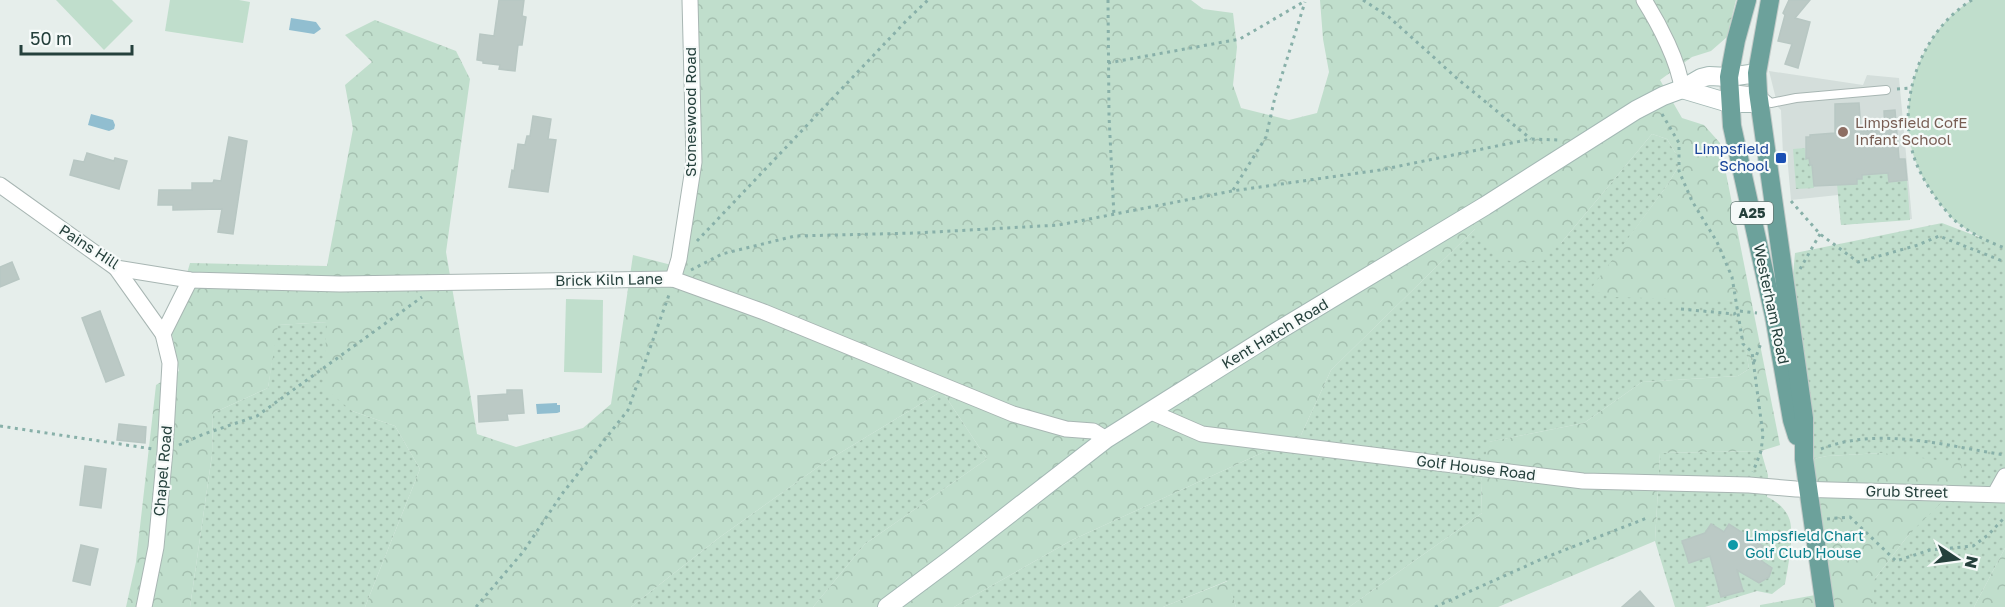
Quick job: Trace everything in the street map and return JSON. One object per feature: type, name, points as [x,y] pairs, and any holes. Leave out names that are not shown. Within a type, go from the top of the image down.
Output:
[{"type":"main road","name":"A25","points":[[1730,90],[1736,39],[1747,0]]},
{"type":"main road","name":"Westerham Road","points":[[1770,0],[1758,88],[1804,418],[1804,459],[1825,607]]},
{"type":"main road","name":"Kent Hatch Road","points":[[887,607],[950,561],[1106,439],[1580,145],[1654,100],[1682,89],[1701,78],[1709,76],[1730,90]]},
{"type":"main road","name":"Kent Hatch Road","points":[[1682,89],[1758,88]]},
{"type":"main road","points":[[1730,90],[1758,88]]},
{"type":"main road","name":"Westerham Road","points":[[1730,90],[1734,143],[1766,319],[1804,459]]},
{"type":"street","name":"Stoneswood Road","points":[[673,279],[679,259],[694,162],[690,0]]},
{"type":"street","points":[[1644,0],[1678,69],[1682,89]]},
{"type":"street","name":"Pains Hill","points":[[0,185],[116,268],[190,280]]},
{"type":"street","points":[[116,268],[163,334],[190,280]]},
{"type":"street","name":"Brick Kiln Lane","points":[[190,280],[340,284],[673,279],[764,312],[1013,414],[1066,429],[1093,431],[1106,439]]},
{"type":"street","name":"Chapel Road","points":[[144,607],[156,547],[165,451],[170,363],[163,334]]},
{"type":"street","name":"Golf House Road","points":[[1149,411],[1202,434],[1583,481],[1749,485],[1808,490]]},
{"type":"street","points":[[2000,495],[2005,476]]},
{"type":"street","name":"Grub Street","points":[[1808,490],[2000,495]]},
{"type":"lane","points":[[1758,88],[1771,103],[1796,98],[1886,90]]},
{"type":"path","points":[[679,259],[928,0]]},
{"type":"path","points":[[1108,0],[1114,216]]},
{"type":"path","points":[[1363,0],[1389,17],[1460,81],[1531,139]]},
{"type":"path","points":[[1972,0],[1962,6],[1937,31],[1921,58],[1911,88],[1908,122],[1914,156],[1928,188],[1953,218],[1984,241],[2005,248]]},
{"type":"path","points":[[1108,63],[1240,39],[1305,1]]},
{"type":"path","points":[[1232,190],[1266,137],[1275,97],[1305,1]]},
{"type":"path","points":[[1886,90],[1911,88]]},
{"type":"path","points":[[1654,100],[1679,143],[1679,171],[1692,201],[1717,242],[1729,268],[1739,311],[1743,344],[1752,352],[1763,435],[1761,451],[1749,485]]},
{"type":"path","points":[[476,607],[524,552],[562,494],[628,410],[668,303],[673,279],[722,254],[795,236],[916,233],[1059,225],[1114,216],[1232,190],[1380,170],[1531,139],[1571,141],[1580,145]]},
{"type":"path","points":[[1790,201],[1820,234],[1858,262],[1918,245],[1939,236],[2005,262]]},
{"type":"path","points":[[0,426],[165,451],[204,434],[257,417],[443,282]]},
{"type":"path","points":[[1681,309],[1734,314],[1739,311],[1755,313],[1766,319]]},
{"type":"path","points":[[1755,313],[1766,319]]},
{"type":"path","points":[[1754,363],[1761,347],[1761,339]]},
{"type":"path","points":[[1804,459],[1822,448],[1869,437],[1910,440],[2005,455]]},
{"type":"path","points":[[1813,520],[1850,517],[1896,561],[1930,550],[1972,546],[1988,535],[2005,517]]},
{"type":"path","points":[[1435,607],[1544,558],[1647,518]]},
{"type":"shaded area","name":"Limpsfield CofE Infant School","points":[[1769,71],[1863,85],[1867,75],[1899,78],[1912,219],[1841,225],[1838,195],[1791,200],[1787,155],[1783,155],[1781,110],[1778,107]]},
{"type":"green space","points":[[56,0],[112,0],[133,21],[104,50]]},
{"type":"green space","points":[[170,0],[250,2],[243,43],[165,31]]},
{"type":"green space","points":[[696,0],[1191,0],[1203,9],[1233,13],[1237,47],[1233,85],[1241,108],[1289,120],[1317,113],[1329,72],[1323,39],[1320,0],[1736,0],[1727,37],[1711,51],[1692,57],[1660,80],[1682,118],[1704,125],[1720,143],[1780,445],[1761,451],[1660,453],[1655,541],[1498,607],[1349,607],[1482,513],[1481,481],[1488,442],[1584,423],[1642,382],[1738,376],[1749,369],[1738,301],[1615,297],[1590,290],[1668,184],[1681,162],[1667,139],[1652,134],[1561,243],[1541,259],[1523,263],[1498,259],[1475,229],[1331,370],[1301,435],[1072,540],[954,607],[813,607],[865,544],[987,459],[942,391],[825,462],[720,537],[631,607],[365,607],[420,469],[395,426],[352,411],[323,387],[327,322],[278,325],[268,388],[213,413],[212,455],[190,607],[126,607],[136,562],[156,385],[179,371],[171,329],[190,263],[327,266],[353,129],[345,85],[372,62],[345,35],[375,20],[456,51],[470,79],[446,252],[477,434],[516,447],[583,428],[611,404],[633,255],[683,268]]},
{"type":"green space","points":[[1972,0],[2005,0],[2005,248],[1971,232],[1950,216],[1922,176],[1914,157],[1909,135],[1908,113],[1911,90],[1926,48],[1954,13]]},
{"type":"green space","points":[[1652,134],[1667,139],[1681,162],[1668,184],[1591,290],[1739,301],[1749,369],[1738,376],[1642,382],[1584,423],[1489,442],[1481,481],[1482,513],[1349,607],[1236,607],[1227,581],[1163,607],[954,607],[1072,540],[1301,435],[1331,370],[1476,228],[1561,243]]},
{"type":"green space","points":[[1805,148],[1806,158],[1809,158],[1810,165],[1816,165],[1813,174],[1814,188],[1796,189],[1793,149]]},
{"type":"green space","points":[[1887,166],[1889,182],[1907,180],[1910,220],[1841,225],[1837,184],[1857,184],[1857,179],[1862,179],[1862,175],[1868,175],[1868,167]]},
{"type":"green space","points":[[1942,223],[2005,247],[2005,548],[1974,607],[1874,607],[1874,580],[1910,533],[1882,453],[1813,459],[1792,286],[1795,253]]},
{"type":"green space","points":[[566,299],[603,300],[602,373],[564,372]]},
{"type":"green space","points":[[327,322],[352,411],[395,426],[420,469],[365,607],[190,607],[212,455],[213,413],[268,388],[277,325]]},
{"type":"green space","points":[[942,391],[987,459],[865,544],[813,607],[631,607],[720,537],[825,462]]},
{"type":"green space","points":[[1761,451],[1768,475],[1767,497],[1781,506],[1790,521],[1791,543],[1785,584],[1772,594],[1757,591],[1705,607],[1675,607],[1655,541],[1660,453]]},
{"type":"green space","points":[[1882,453],[1961,463],[1964,481],[1910,533],[1874,580],[1874,607],[1760,607],[1760,605],[1832,592],[1813,459]]},
{"type":"green space","points":[[2005,548],[2005,607],[1974,607]]},
{"type":"green space","points":[[1228,581],[1236,607],[1163,607]]},
{"type":"water","points":[[291,18],[316,22],[321,29],[314,34],[289,30]]},
{"type":"water","points":[[91,114],[113,120],[114,129],[109,131],[88,125]]},
{"type":"water","points":[[557,403],[560,405],[560,412],[537,414],[536,404]]},
{"type":"building","points":[[499,0],[524,0],[522,16],[526,17],[522,45],[518,45],[515,71],[499,69],[500,65],[477,60],[480,34],[494,36]]},
{"type":"building","points":[[1789,0],[1810,0],[1795,18],[1810,22],[1798,68],[1785,64],[1792,44],[1778,41],[1785,15],[1783,13]]},
{"type":"building","points":[[1859,103],[1861,131],[1885,130],[1884,111],[1895,110],[1899,159],[1905,159],[1907,180],[1889,182],[1888,173],[1862,175],[1862,179],[1857,179],[1857,184],[1814,186],[1812,165],[1810,165],[1809,158],[1806,159],[1806,137],[1835,133],[1835,104]]},
{"type":"building","points":[[533,116],[551,119],[548,139],[556,140],[548,192],[509,187],[518,144],[525,145],[527,136],[530,136]]},
{"type":"building","points":[[229,137],[247,141],[233,234],[218,232],[222,209],[173,210],[173,205],[158,205],[159,190],[192,190],[192,183],[221,181]]},
{"type":"building","points":[[87,153],[114,161],[115,158],[127,161],[119,189],[70,175],[74,160],[84,162]]},
{"type":"building","points":[[12,262],[19,279],[0,287],[0,267]]},
{"type":"building","points":[[100,311],[124,375],[106,382],[82,318]]},
{"type":"building","points":[[507,390],[522,390],[524,413],[507,414],[508,420],[479,422],[478,396],[507,394]]},
{"type":"building","points":[[119,424],[146,427],[145,443],[117,440]]},
{"type":"building","points":[[85,466],[106,469],[101,508],[80,505]]},
{"type":"building","points":[[1711,524],[1724,532],[1729,524],[1763,546],[1756,557],[1772,568],[1769,577],[1759,583],[1737,570],[1743,591],[1721,597],[1710,556],[1689,563],[1682,541],[1705,533]]},
{"type":"building","points":[[81,545],[98,549],[90,585],[73,581]]},
{"type":"building","points":[[1640,591],[1654,607],[1622,607]]},
{"type":"place","name":"Limpsfield CofE Infant School","points":[[1843,132]]},
{"type":"place","name":"Limpsfield School","points":[[1781,158]]},
{"type":"place","name":"Limpsfield Chart Golf Club House","points":[[1733,545]]}]
